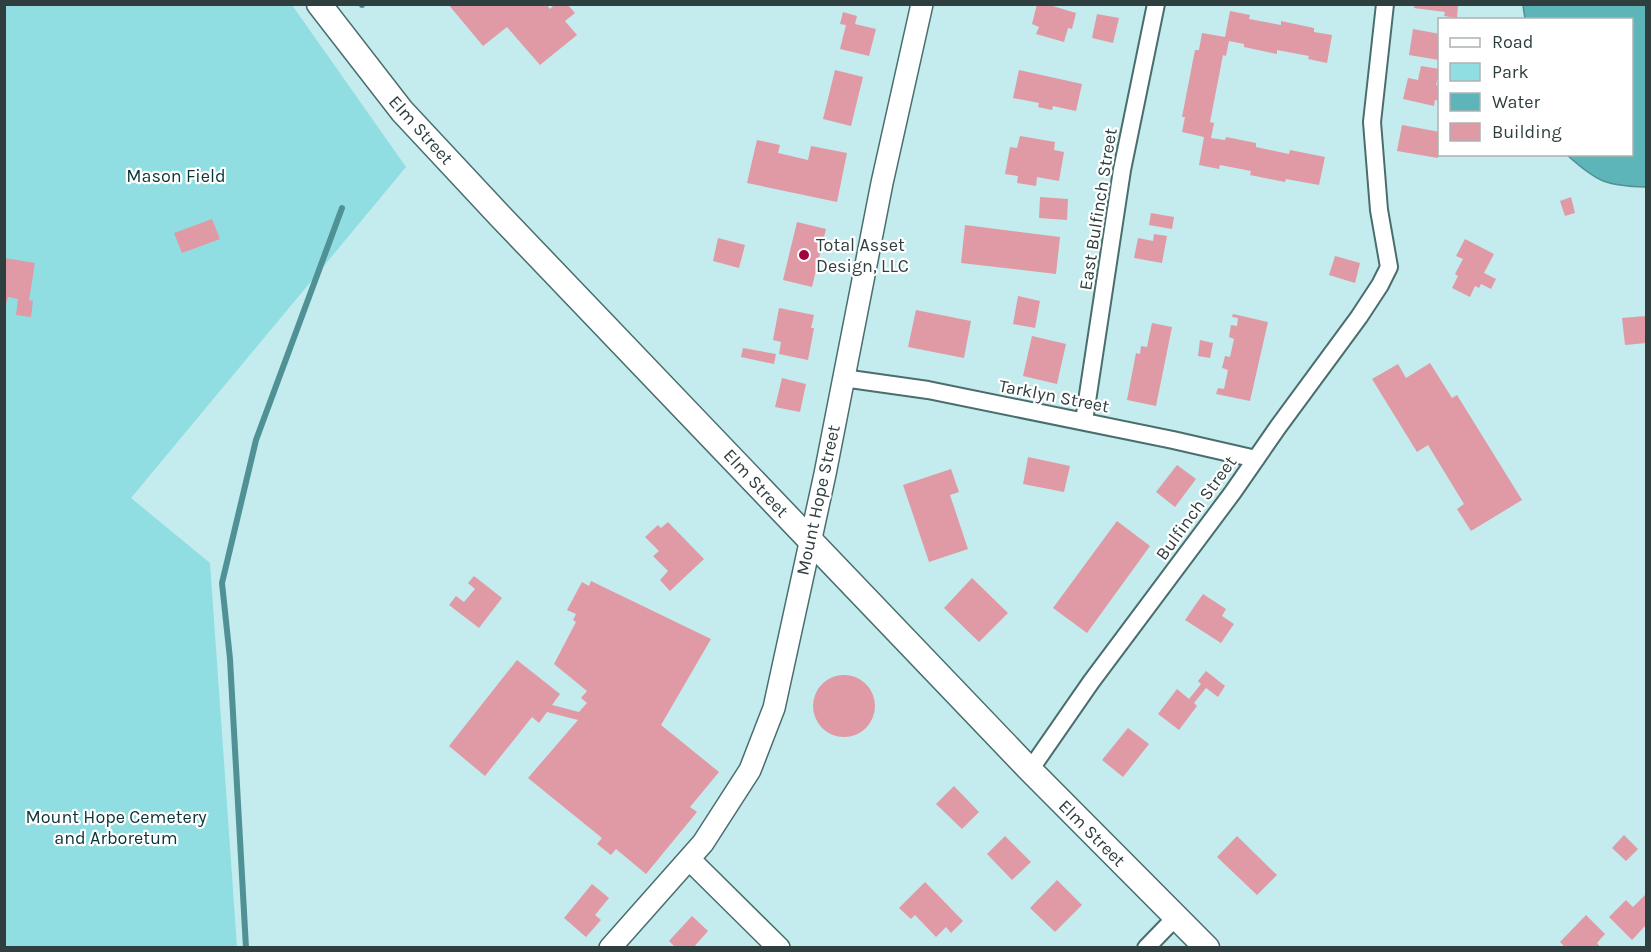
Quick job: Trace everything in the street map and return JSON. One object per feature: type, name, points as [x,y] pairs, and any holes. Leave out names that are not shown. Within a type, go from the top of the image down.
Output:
[{"type":"main road","name":"Elm Street","points":[[319,4],[402,111],[1030,770],[1207,948]]},
{"type":"street","name":"Mount Hope Street","points":[[610,948],[703,843],[750,770],[774,708],[882,183],[922,4]]},
{"type":"street","name":"East Bulfinch Street","points":[[1084,422],[1122,170],[1156,4]]},
{"type":"street","name":"Bulfinch Street","points":[[1030,770],[1091,682],[1233,492],[1359,317],[1389,267],[1379,210],[1372,122],[1385,4]]},
{"type":"street","name":"Tarklyn Street","points":[[843,378],[928,390],[1256,459]]},
{"type":"street","points":[[689,859],[779,948]]},
{"type":"street","points":[[1146,948],[1176,917]]},
{"type":"green space","name":"Mason Field","points":[[4,5],[292,5],[406,167],[131,498],[210,563],[237,947],[5,947]]},
{"type":"water","points":[[1523,5],[1646,5],[1646,187],[1611,184],[1603,181],[1568,156],[1633,156],[1633,18],[1525,18]]},
{"type":"building","points":[[448,4],[546,4],[550,9],[555,4],[567,4],[575,13],[565,21],[577,35],[540,65],[507,27],[483,46]]},
{"type":"building","points":[[1037,4],[1046,4],[1076,13],[1072,29],[1068,28],[1064,42],[1036,34],[1039,27],[1032,24]]},
{"type":"building","points":[[1415,4],[1458,4],[1457,18],[1444,16],[1445,12],[1414,8]]},
{"type":"building","points":[[1230,11],[1250,15],[1249,19],[1281,25],[1281,21],[1314,28],[1314,32],[1332,35],[1327,63],[1308,59],[1309,56],[1277,50],[1277,54],[1244,47],[1244,44],[1229,41],[1226,56],[1223,55],[1210,122],[1214,123],[1211,138],[1225,140],[1226,137],[1256,143],[1256,147],[1289,154],[1290,150],[1325,157],[1319,185],[1286,179],[1285,182],[1250,175],[1251,171],[1220,165],[1219,169],[1199,165],[1204,137],[1182,132],[1185,117],[1182,117],[1195,50],[1199,50],[1202,33],[1225,37]]},
{"type":"building","points":[[843,12],[857,16],[855,24],[876,29],[869,56],[840,49],[846,25],[840,24]]},
{"type":"building","points":[[1097,14],[1119,18],[1113,43],[1092,38]]},
{"type":"building","points":[[1413,29],[1438,34],[1438,60],[1409,55]]},
{"type":"building","points":[[1421,66],[1438,69],[1436,85],[1438,86],[1438,101],[1435,100],[1434,106],[1403,99],[1408,78],[1418,80]]},
{"type":"building","points":[[835,70],[863,77],[851,126],[823,119]]},
{"type":"building","points":[[1019,70],[1082,84],[1076,111],[1053,106],[1052,110],[1038,107],[1039,103],[1013,98]]},
{"type":"building","points":[[1402,125],[1438,132],[1438,158],[1397,151]]},
{"type":"building","points":[[1020,136],[1055,142],[1054,150],[1064,152],[1059,181],[1037,177],[1036,186],[1017,183],[1018,176],[1005,174],[1010,147],[1017,148]]},
{"type":"building","points":[[757,140],[780,145],[778,153],[808,160],[811,146],[847,153],[837,202],[747,183]]},
{"type":"building","points":[[1040,197],[1068,199],[1067,220],[1039,218]]},
{"type":"building","points":[[1571,197],[1575,213],[1565,216],[1560,201]]},
{"type":"building","points":[[1151,213],[1174,217],[1172,229],[1149,225]]},
{"type":"building","points":[[212,219],[220,239],[182,253],[174,233]]},
{"type":"building","points":[[797,222],[826,229],[812,287],[783,280]]},
{"type":"building","points":[[965,225],[1060,237],[1056,274],[961,263]]},
{"type":"building","points":[[1154,234],[1167,236],[1162,263],[1134,258],[1138,238],[1153,241]]},
{"type":"building","points":[[718,238],[745,245],[739,268],[713,261]]},
{"type":"building","points":[[1465,239],[1494,254],[1484,273],[1496,279],[1491,289],[1481,284],[1479,288],[1475,286],[1470,297],[1452,288],[1458,276],[1455,274],[1463,259],[1456,256]]},
{"type":"building","points":[[1335,256],[1360,263],[1355,283],[1329,275]]},
{"type":"building","points":[[4,258],[35,263],[29,300],[33,301],[31,317],[16,315],[18,299],[8,297],[4,310]]},
{"type":"building","points":[[1018,296],[1040,301],[1035,328],[1013,324]]},
{"type":"building","points":[[779,308],[814,315],[808,360],[779,354],[781,342],[773,340]]},
{"type":"building","points":[[916,310],[971,321],[964,358],[908,347]]},
{"type":"building","points":[[1233,314],[1268,322],[1250,401],[1216,394],[1218,388],[1224,389],[1228,370],[1222,368],[1225,356],[1230,357],[1234,339],[1229,337],[1231,325],[1237,326],[1238,318],[1232,317]]},
{"type":"building","points":[[1646,316],[1646,343],[1625,345],[1622,318]]},
{"type":"building","points":[[1152,323],[1172,327],[1156,406],[1127,400],[1136,353],[1140,354],[1141,346],[1147,347]]},
{"type":"building","points":[[1032,336],[1066,344],[1057,384],[1023,376]]},
{"type":"building","points":[[1200,340],[1213,343],[1210,358],[1198,356]]},
{"type":"building","points":[[743,348],[776,354],[774,364],[741,357]]},
{"type":"building","points":[[1430,363],[1452,398],[1457,395],[1522,500],[1471,531],[1457,509],[1464,504],[1428,445],[1417,452],[1372,379],[1398,364],[1406,378]]},
{"type":"building","points":[[782,378],[806,384],[800,412],[775,407]]},
{"type":"building","points":[[1028,457],[1070,466],[1064,492],[1023,484]]},
{"type":"building","points":[[1177,465],[1196,479],[1175,507],[1156,492]]},
{"type":"building","points":[[951,469],[959,492],[950,495],[968,549],[929,562],[903,485]]},
{"type":"building","points":[[1117,521],[1150,546],[1087,633],[1053,608]]},
{"type":"building","points":[[668,522],[704,559],[670,591],[660,580],[668,571],[653,556],[659,551],[645,537],[658,525],[661,528]]},
{"type":"building","points":[[474,576],[502,598],[479,628],[449,605],[456,596],[464,602],[475,589],[468,583]]},
{"type":"building","points":[[972,578],[1008,613],[979,642],[944,608]]},
{"type":"building","points":[[591,581],[711,639],[661,725],[719,772],[690,807],[697,812],[646,874],[616,849],[611,855],[597,844],[602,838],[528,778],[578,720],[547,712],[539,723],[532,717],[485,776],[449,746],[517,660],[560,694],[552,705],[579,712],[587,703],[581,698],[587,691],[554,664],[576,622],[573,620],[576,614],[567,610],[582,582],[589,586]]},
{"type":"building","points":[[1203,594],[1226,609],[1222,616],[1234,624],[1221,643],[1185,620]]},
{"type":"building","points":[[1206,671],[1225,686],[1218,697],[1206,688],[1194,703],[1197,706],[1179,730],[1158,714],[1177,689],[1189,699],[1201,684],[1198,681]]},
{"type":"building","points":[[838,675],[850,675],[866,684],[873,694],[875,706],[873,718],[866,728],[850,737],[838,737],[827,732],[818,723],[813,712],[813,700],[818,689],[827,680]]},
{"type":"building","points":[[1128,728],[1149,744],[1123,777],[1102,760]]},
{"type":"building","points":[[954,786],[979,812],[962,829],[936,804]]},
{"type":"building","points":[[1624,835],[1638,849],[1626,861],[1612,848]]},
{"type":"building","points":[[1005,836],[1031,862],[1012,880],[987,854]]},
{"type":"building","points":[[1237,836],[1277,875],[1257,895],[1217,857]]},
{"type":"building","points":[[1057,880],[1082,905],[1055,932],[1030,908]]},
{"type":"building","points":[[925,882],[963,921],[951,933],[946,927],[936,937],[915,915],[911,919],[899,908]]},
{"type":"building","points":[[592,884],[609,898],[595,915],[601,920],[586,937],[564,918]]},
{"type":"building","points":[[1646,894],[1646,925],[1632,940],[1609,917],[1626,900],[1633,907]]},
{"type":"building","points":[[1586,915],[1605,934],[1597,943],[1601,948],[1566,948],[1560,942]]},
{"type":"building","points":[[692,916],[708,931],[693,948],[676,948],[669,941]]},
{"type":"waterway","points":[[246,948],[230,659],[222,583],[256,440],[342,208]]},
{"type":"place","name":"Total Asset Design, LLC","points":[[804,255]]},
{"type":"park label","name":"Mount Hope Cemetery and Arboretum","points":[[116,827]]}]
